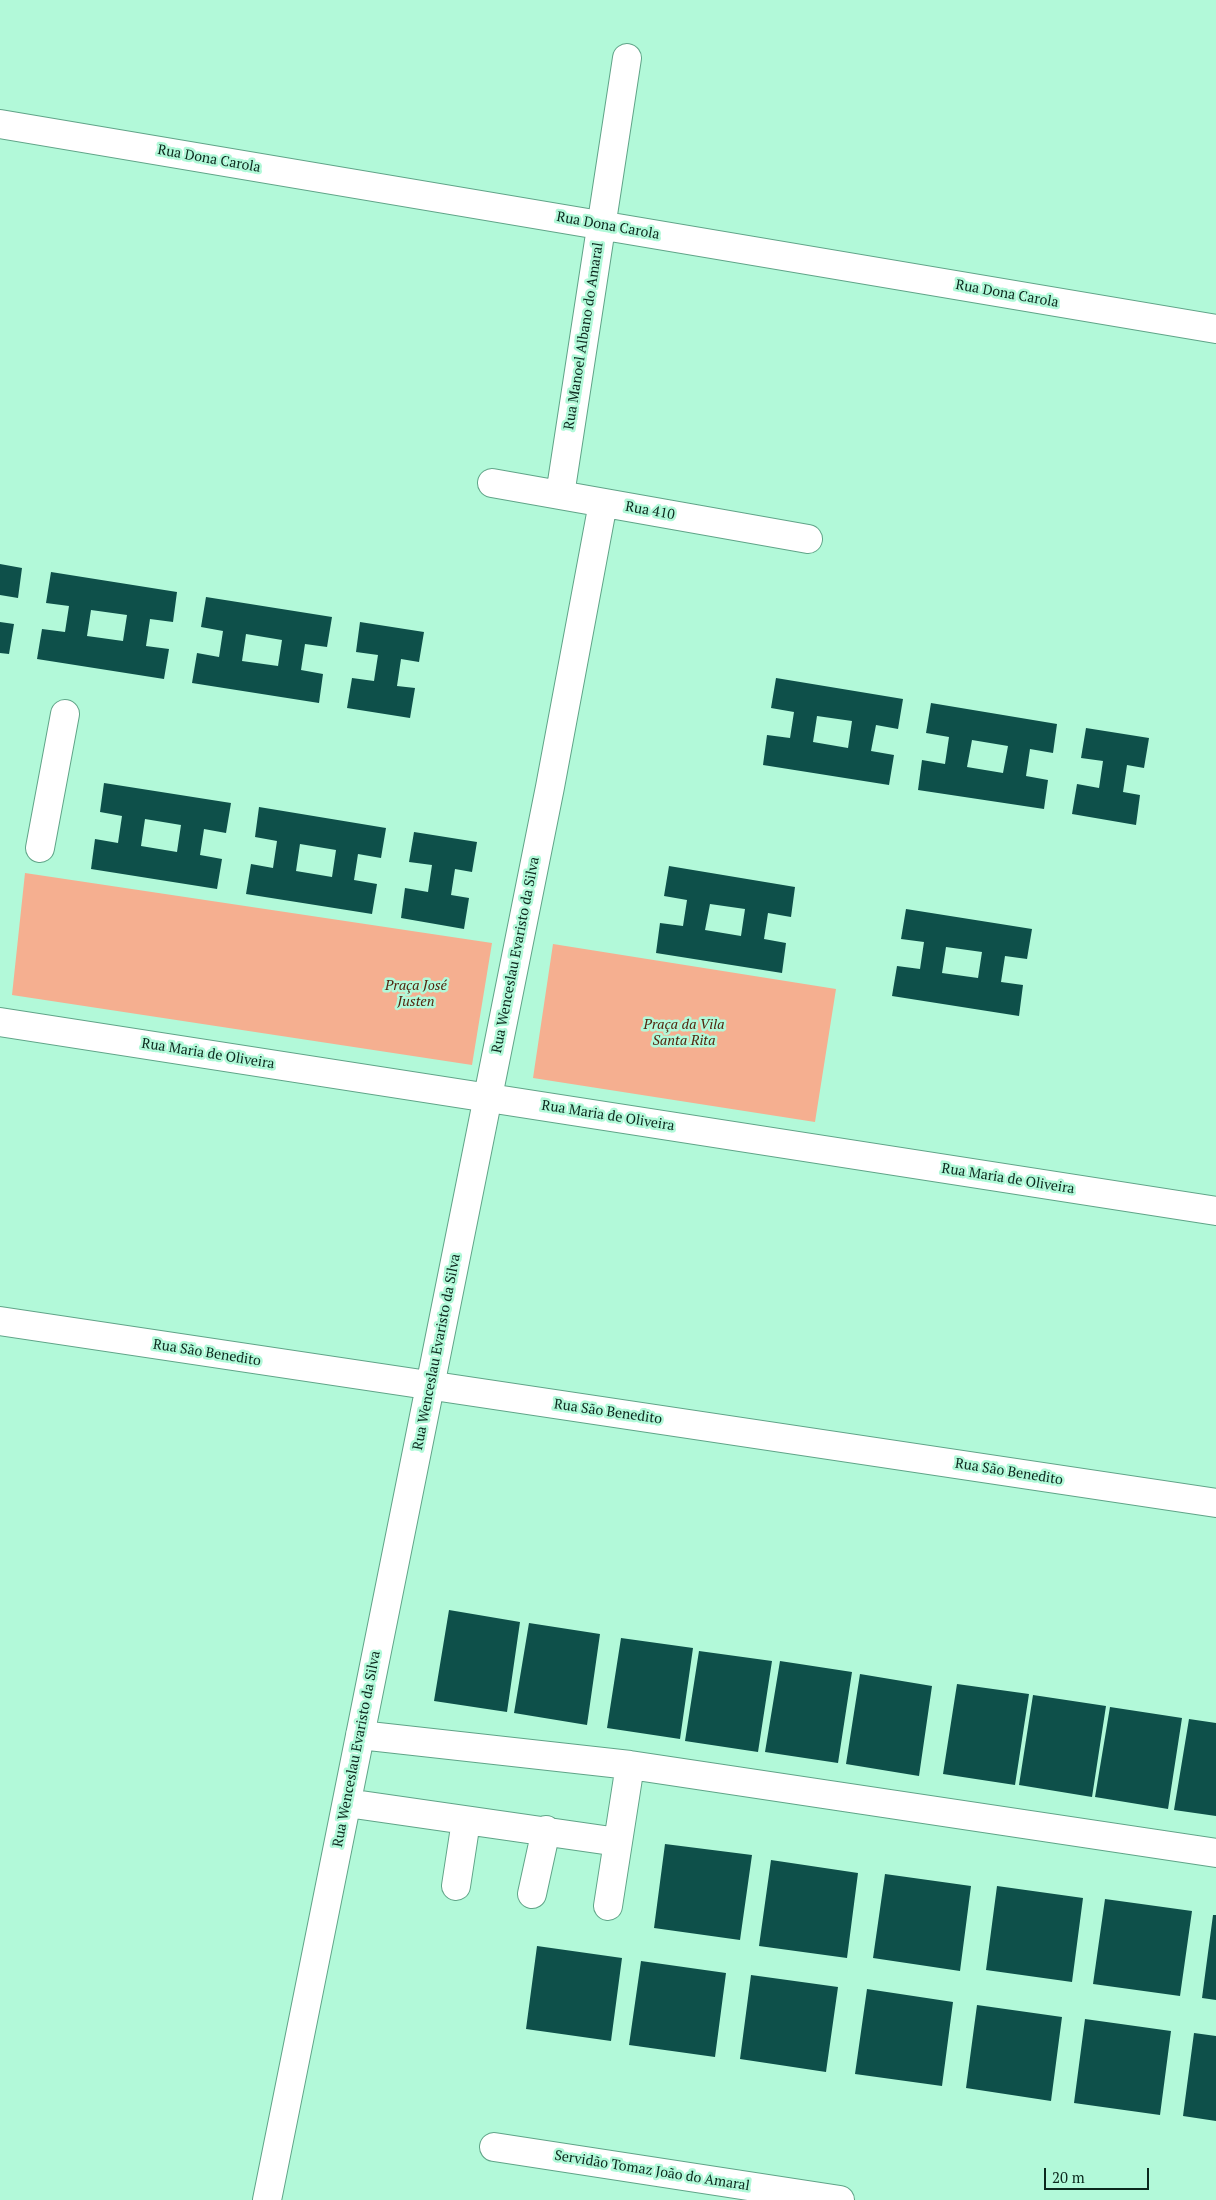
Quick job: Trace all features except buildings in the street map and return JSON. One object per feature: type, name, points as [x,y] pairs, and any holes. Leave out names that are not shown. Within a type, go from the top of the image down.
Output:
[{"type":"street","name":"Rua Manoel Albano do Amaral","points":[[560,495],[627,58]]},
{"type":"street","name":"Rua Dona Carola","points":[[0,124],[1216,329]]},
{"type":"street","name":"Rua 410","points":[[492,483],[808,539]]},
{"type":"street","name":"Rua Wenceslau Evaristo da Silva","points":[[267,2200],[550,787],[603,503]]},
{"type":"street","points":[[40,848],[65,714]]},
{"type":"street","name":"Rua Maria de Oliveira","points":[[0,1022],[1216,1211]]},
{"type":"street","name":"Rua São Benedito","points":[[0,1321],[1216,1503]]},
{"type":"street","points":[[360,1734],[630,1766],[1216,1853]]},
{"type":"street","points":[[608,1906],[630,1766]]},
{"type":"street","points":[[347,1803],[466,1821],[546,1830],[618,1842]]},
{"type":"street","points":[[456,1886],[466,1821]]},
{"type":"street","points":[[532,1894],[546,1830]]},
{"type":"street","name":"Servidão Tomaz João do Amaral","points":[[494,2147],[840,2200]]},
{"type":"green space","name":"Praça José Justen","points":[[25,873],[492,943],[472,1065],[12,995]]},
{"type":"green space","name":"Praça da Vila Santa Rita","points":[[553,944],[836,989],[815,1122],[533,1078]]}]
